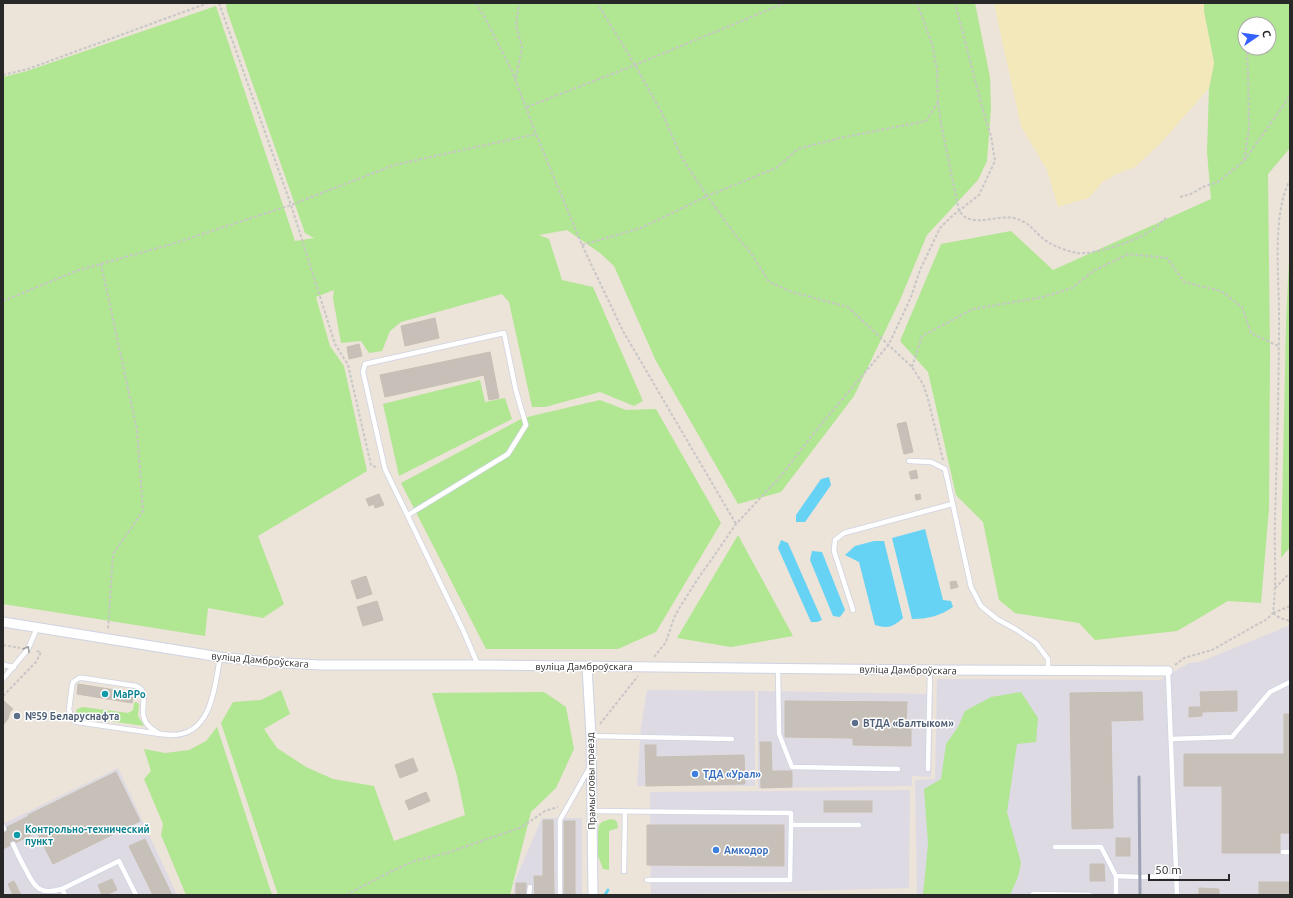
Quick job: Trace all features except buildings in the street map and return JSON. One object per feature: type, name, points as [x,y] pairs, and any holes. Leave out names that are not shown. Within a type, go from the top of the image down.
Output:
[{"type":"street","name":"вуліца Дамброўскага","points":[[3,622],[220,657],[320,665],[646,666],[930,670],[1168,671]]},
{"type":"street","name":"Прамысловы праезд","points":[[587,667],[591,736],[593,895]]},
{"type":"lane","points":[[408,515],[508,454],[526,425],[516,391],[504,333],[365,364],[363,372],[385,469],[463,630],[478,665]]},
{"type":"lane","points":[[909,461],[931,462],[945,469],[971,587],[981,606],[997,620],[1017,630],[1036,643],[1048,659],[1048,671]]},
{"type":"lane","points":[[853,610],[834,551],[835,540],[844,533],[952,504]]},
{"type":"lane","points":[[3,679],[28,649],[36,628]]},
{"type":"lane","points":[[160,734],[149,726],[143,717],[142,709],[144,692],[141,688],[83,678],[79,678],[73,682],[69,710],[71,718],[75,722],[160,734],[173,735],[184,733],[196,727],[208,712],[212,700],[220,657]]},
{"type":"lane","points":[[3,665],[14,667]]},
{"type":"lane","points":[[778,668],[779,734],[792,767],[898,769]]},
{"type":"lane","points":[[928,769],[930,670]]},
{"type":"lane","points":[[1168,671],[1178,895]]},
{"type":"lane","points":[[1171,739],[1232,737],[1270,692],[1290,682]]},
{"type":"lane","points":[[591,736],[732,739]]},
{"type":"lane","points":[[560,895],[560,820],[591,764]]},
{"type":"lane","points":[[592,810],[791,813],[790,880],[647,880]]},
{"type":"lane","points":[[624,871],[625,811]]},
{"type":"lane","points":[[790,825],[859,825]]},
{"type":"lane","points":[[12,844],[32,883],[38,889],[46,892],[53,892],[62,889],[119,861],[136,895]]},
{"type":"lane","points":[[1055,847],[1101,847],[1116,876],[1116,895]]},
{"type":"lane","points":[[1283,852],[1290,852]]},
{"type":"lane","points":[[1116,876],[1177,876]]},
{"type":"lane","points":[[530,887],[530,895]]},
{"type":"lane","points":[[62,889],[65,895]]},
{"type":"lane","points":[[1032,895],[1090,895]]},
{"type":"path","points":[[3,75],[28,69],[208,3]]},
{"type":"path","points":[[219,3],[291,205],[335,344],[348,365],[371,465],[377,468],[385,469]]},
{"type":"path","points":[[476,3],[515,79],[582,245],[623,331],[736,524]]},
{"type":"path","points":[[515,79],[522,48],[516,24],[519,3]]},
{"type":"path","points":[[596,3],[635,65],[662,113],[682,158],[707,196],[737,237],[751,253],[769,282],[792,292],[848,307],[912,367],[923,384],[928,398],[945,469]]},
{"type":"path","points":[[527,107],[635,65],[785,3]]},
{"type":"path","points":[[917,3],[932,44],[937,68],[938,102],[959,211],[966,218],[977,221],[991,218],[1012,218],[1027,222],[1045,240],[1055,246],[1077,253],[1093,252],[1126,243],[1152,230],[1166,218]]},
{"type":"path","points":[[591,736],[666,642],[674,618],[680,607],[736,524],[780,477],[818,428],[889,344],[911,297],[920,270],[940,228],[979,195],[995,161],[991,136],[955,3]]},
{"type":"path","points":[[1244,161],[1249,129],[1247,56]]},
{"type":"path","points":[[1180,197],[1191,194],[1203,187],[1218,182],[1244,161],[1290,96]]},
{"type":"path","points":[[582,245],[641,228],[707,196],[776,168],[798,149],[840,138],[926,121],[938,102]]},
{"type":"path","points":[[3,301],[79,270],[172,244],[291,205],[394,165],[536,134]]},
{"type":"path","points":[[1273,613],[1275,588],[1274,528],[1278,346],[1278,225],[1285,189],[1290,180]]},
{"type":"path","points":[[912,367],[922,336],[973,309],[1043,297],[1072,288],[1093,271],[1128,254],[1167,258],[1184,282],[1221,291],[1242,307],[1251,333],[1278,346]]},
{"type":"path","points":[[101,264],[136,430],[143,512],[113,554],[108,639]]},
{"type":"path","points":[[1275,588],[1290,574]]},
{"type":"path","points":[[1168,671],[1184,658],[1212,650],[1273,613],[1290,606]]},
{"type":"path","points":[[1273,613],[1280,618],[1290,621]]},
{"type":"path","points":[[346,895],[414,861],[447,854],[522,827],[545,811],[569,804]]},
{"type":"shaded area","points":[[1290,625],[1290,895],[917,895],[915,780],[935,779],[937,679],[1160,680],[1189,663],[1200,662]]},
{"type":"shaded area","points":[[647,690],[755,691],[755,786],[637,786],[641,727]]},
{"type":"shaded area","points":[[758,691],[933,694],[931,777],[912,776],[912,786],[758,788]]},
{"type":"shaded area","points":[[118,768],[177,895],[3,895],[3,824]]},
{"type":"shaded area","points":[[910,790],[909,888],[651,895],[650,792]]},
{"type":"shaded area","points":[[542,818],[582,818],[582,895],[514,895],[514,883]]},
{"type":"green space","points":[[975,3],[990,77],[991,108],[987,161],[978,180],[927,235],[900,300],[854,396],[781,492],[738,504],[656,361],[614,266],[600,253],[567,230],[539,235],[549,239],[562,280],[593,287],[643,401],[634,406],[600,392],[545,407],[532,407],[509,302],[502,294],[401,322],[390,331],[382,351],[369,353],[361,341],[341,343],[333,298],[334,290],[316,297],[330,346],[344,366],[367,471],[258,536],[284,604],[263,618],[208,608],[205,636],[3,604],[3,77],[27,71],[216,6],[295,241],[314,238],[305,233],[227,11],[226,4]]},
{"type":"green space","points":[[1204,3],[1290,3],[1290,148],[1268,174],[1270,354],[1269,508],[1261,603],[1228,601],[1177,631],[1095,640],[1079,623],[1015,613],[999,600],[983,522],[956,495],[928,372],[900,341],[941,244],[1011,231],[1053,270],[1211,199],[1207,152],[1209,88],[1214,63],[1204,12]]},
{"type":"green space","points":[[1290,238],[1290,547],[1281,558],[1286,324]]},
{"type":"green space","points":[[480,380],[485,402],[505,398],[512,419],[399,476],[383,404]]},
{"type":"green space","points":[[600,400],[626,410],[656,409],[721,523],[656,632],[618,649],[486,649],[401,483],[523,418]]},
{"type":"green space","points":[[738,535],[793,636],[731,647],[677,638]]},
{"type":"green space","points":[[281,690],[290,714],[264,729],[277,748],[306,767],[333,779],[374,786],[394,841],[465,815],[457,776],[432,693],[544,692],[566,707],[574,749],[556,788],[531,812],[510,895],[278,895],[221,723],[233,702],[261,700]]},
{"type":"green space","points":[[1021,692],[1038,718],[1036,742],[1017,744],[1007,812],[1021,863],[1018,877],[1010,895],[923,895],[928,844],[924,789],[941,779],[946,744],[958,727],[965,711],[991,697]]},
{"type":"green space","points":[[136,702],[139,704],[138,716],[144,726],[75,716],[77,709],[83,707],[128,713],[133,710],[134,703]]},
{"type":"green space","points":[[217,727],[273,895],[186,895],[161,835],[163,824],[144,779],[151,771],[144,749],[165,753],[189,750],[206,741]]},
{"type":"green space","points":[[610,819],[617,822],[618,828],[609,831],[609,870],[603,869],[598,856],[598,831],[599,825],[602,822]]},
{"type":"sand","points":[[994,3],[1204,3],[1204,12],[1214,63],[1209,88],[1161,143],[1134,168],[1126,170],[1102,182],[1088,198],[1058,207],[1047,170],[1021,126]]},
{"type":"water","points":[[829,477],[831,485],[805,522],[796,522],[796,515],[821,479]]},
{"type":"water","points":[[925,529],[943,600],[951,601],[953,607],[943,613],[933,616],[912,619],[892,538]]},
{"type":"water","points":[[781,540],[788,543],[822,620],[811,622],[778,548]]},
{"type":"water","points":[[874,541],[884,541],[903,618],[887,627],[875,625],[859,562],[845,555],[855,546]]},
{"type":"water","points":[[812,551],[822,552],[845,610],[840,617],[833,616],[810,560]]},
{"type":"waterway","points":[[605,895],[608,890]]},
{"type":"railway","points":[[1139,777],[1140,895]]},
{"type":"place","name":"МаРРо","points":[[105,694]]},
{"type":"place","name":"№59 Беларуснафта","points":[[17,716]]},
{"type":"place","name":"ВТДА «Балтыком»","points":[[855,723]]},
{"type":"place","name":"ТДА «Урал»","points":[[695,774]]},
{"type":"place","name":"Контрольно-технический пункт","points":[[17,835]]},
{"type":"place","name":"Амкодор","points":[[716,850]]}]
